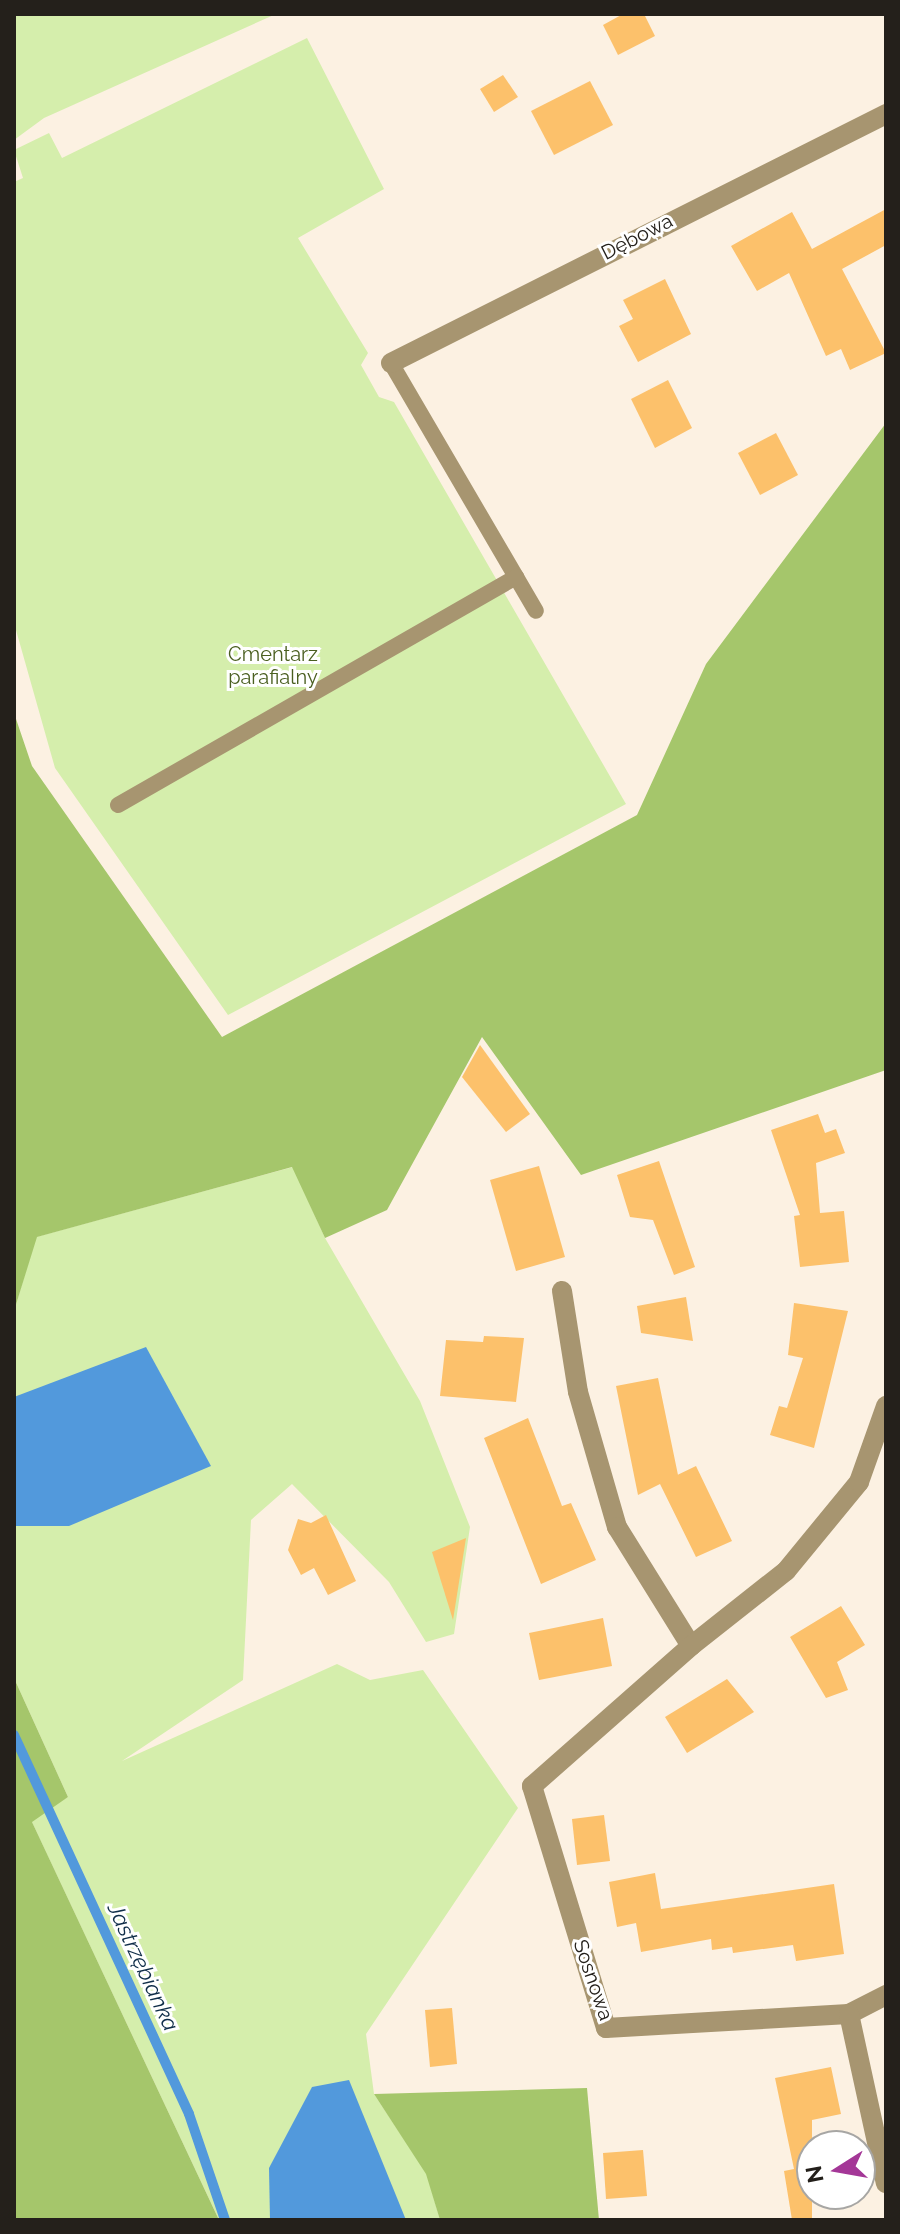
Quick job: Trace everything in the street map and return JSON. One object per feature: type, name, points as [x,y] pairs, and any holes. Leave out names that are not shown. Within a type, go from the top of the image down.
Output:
[{"type":"street","name":"Dębowa","points":[[391,363],[886,114]]},
{"type":"street","points":[[562,1291],[578,1392],[617,1527],[691,1646]]},
{"type":"street","name":"Sosnowa","points":[[849,2014],[606,2028],[532,1786],[691,1646],[786,1571],[859,1482],[886,1406]]},
{"type":"street","points":[[886,1995],[849,2014],[886,2183]]},
{"type":"lane","points":[[391,363],[536,611]]},
{"type":"lane","points":[[118,805],[516,577]]},
{"type":"green space","points":[[14,14],[276,14],[44,118],[14,140]]},
{"type":"green space","name":"Cmentarz parafialny","points":[[307,38],[384,189],[298,238],[368,353],[361,365],[379,397],[394,402],[626,804],[228,1015],[55,768],[14,623],[14,182],[23,178],[14,150],[49,133],[62,158]]},
{"type":"green space","points":[[886,423],[886,1070],[581,1175],[482,1037],[387,1210],[325,1238],[292,1167],[37,1237],[14,1311],[14,713],[32,766],[222,1037],[637,815],[706,664]]},
{"type":"green space","points":[[293,1167],[325,1238],[420,1401],[470,1527],[454,1634],[426,1642],[389,1582],[292,1484],[251,1520],[243,1680],[122,1761],[337,1664],[370,1680],[423,1670],[518,1808],[366,2034],[374,2094],[427,2174],[440,2220],[219,2220],[30,1818],[68,1797],[14,1678],[14,1311],[36,1237]]},
{"type":"green space","points":[[14,1678],[68,1797],[32,1822],[219,2220],[14,2220]]},
{"type":"green space","points":[[587,2088],[599,2220],[440,2220],[426,2174],[374,2094]]},
{"type":"water","points":[[146,1347],[211,1466],[69,1526],[14,1526],[14,1397]]},
{"type":"water","points":[[349,2080],[406,2220],[270,2220],[269,2168],[312,2087]]},
{"type":"building","points":[[623,14],[644,14],[655,36],[618,55],[603,25]]},
{"type":"building","points":[[503,75],[518,97],[494,112],[480,89]]},
{"type":"building","points":[[590,81],[613,125],[554,155],[531,111]]},
{"type":"building","points":[[886,209],[886,245],[842,269],[886,353],[850,370],[841,349],[826,356],[789,273],[757,291],[731,246],[792,212],[812,249]]},
{"type":"building","points":[[665,279],[691,334],[638,362],[619,326],[633,319],[623,300]]},
{"type":"building","points":[[668,380],[692,428],[655,448],[631,399]]},
{"type":"building","points":[[776,433],[798,475],[760,495],[738,453]]},
{"type":"building","points":[[480,1045],[530,1114],[506,1132],[462,1077]]},
{"type":"building","points":[[818,1114],[825,1133],[836,1129],[845,1153],[816,1163],[820,1213],[844,1211],[849,1262],[800,1267],[794,1216],[800,1215],[771,1130]]},
{"type":"building","points":[[659,1161],[695,1267],[674,1275],[653,1220],[630,1217],[617,1175]]},
{"type":"building","points":[[539,1166],[565,1257],[516,1271],[490,1180]]},
{"type":"building","points":[[686,1297],[693,1341],[641,1333],[637,1306]]},
{"type":"building","points":[[794,1303],[848,1311],[814,1448],[770,1435],[779,1406],[787,1408],[803,1358],[788,1355]]},
{"type":"building","points":[[484,1336],[524,1338],[516,1402],[440,1396],[446,1340],[483,1342]]},
{"type":"building","points":[[658,1378],[678,1475],[696,1466],[732,1541],[696,1557],[660,1484],[638,1495],[616,1386]]},
{"type":"building","points":[[528,1418],[562,1506],[571,1503],[596,1560],[541,1584],[484,1438]]},
{"type":"building","points":[[326,1515],[356,1581],[328,1595],[314,1568],[301,1575],[288,1550],[298,1519],[311,1523]]},
{"type":"building","points":[[466,1538],[453,1620],[432,1552]]},
{"type":"building","points":[[841,1606],[865,1645],[837,1662],[848,1690],[826,1698],[790,1637]]},
{"type":"building","points":[[603,1618],[612,1666],[539,1680],[529,1633]]},
{"type":"building","points":[[727,1679],[754,1712],[687,1753],[665,1717]]},
{"type":"building","points":[[604,1815],[610,1861],[577,1865],[572,1819]]},
{"type":"building","points":[[655,1873],[661,1909],[834,1884],[844,1954],[796,1961],[793,1945],[733,1953],[732,1947],[712,1950],[711,1939],[641,1952],[636,1923],[617,1927],[609,1882]]},
{"type":"building","points":[[452,2008],[457,2064],[430,2067],[425,2010]]},
{"type":"building","points":[[831,2067],[841,2114],[812,2120],[812,2130],[796,2130],[796,2210],[812,2210],[812,2220],[792,2220],[784,2171],[794,2169],[775,2078]]},
{"type":"building","points":[[643,2150],[647,2196],[606,2199],[603,2153]]},
{"type":"waterway","name":"Jastrzębianka","points":[[14,1735],[189,2114],[225,2220]]}]
